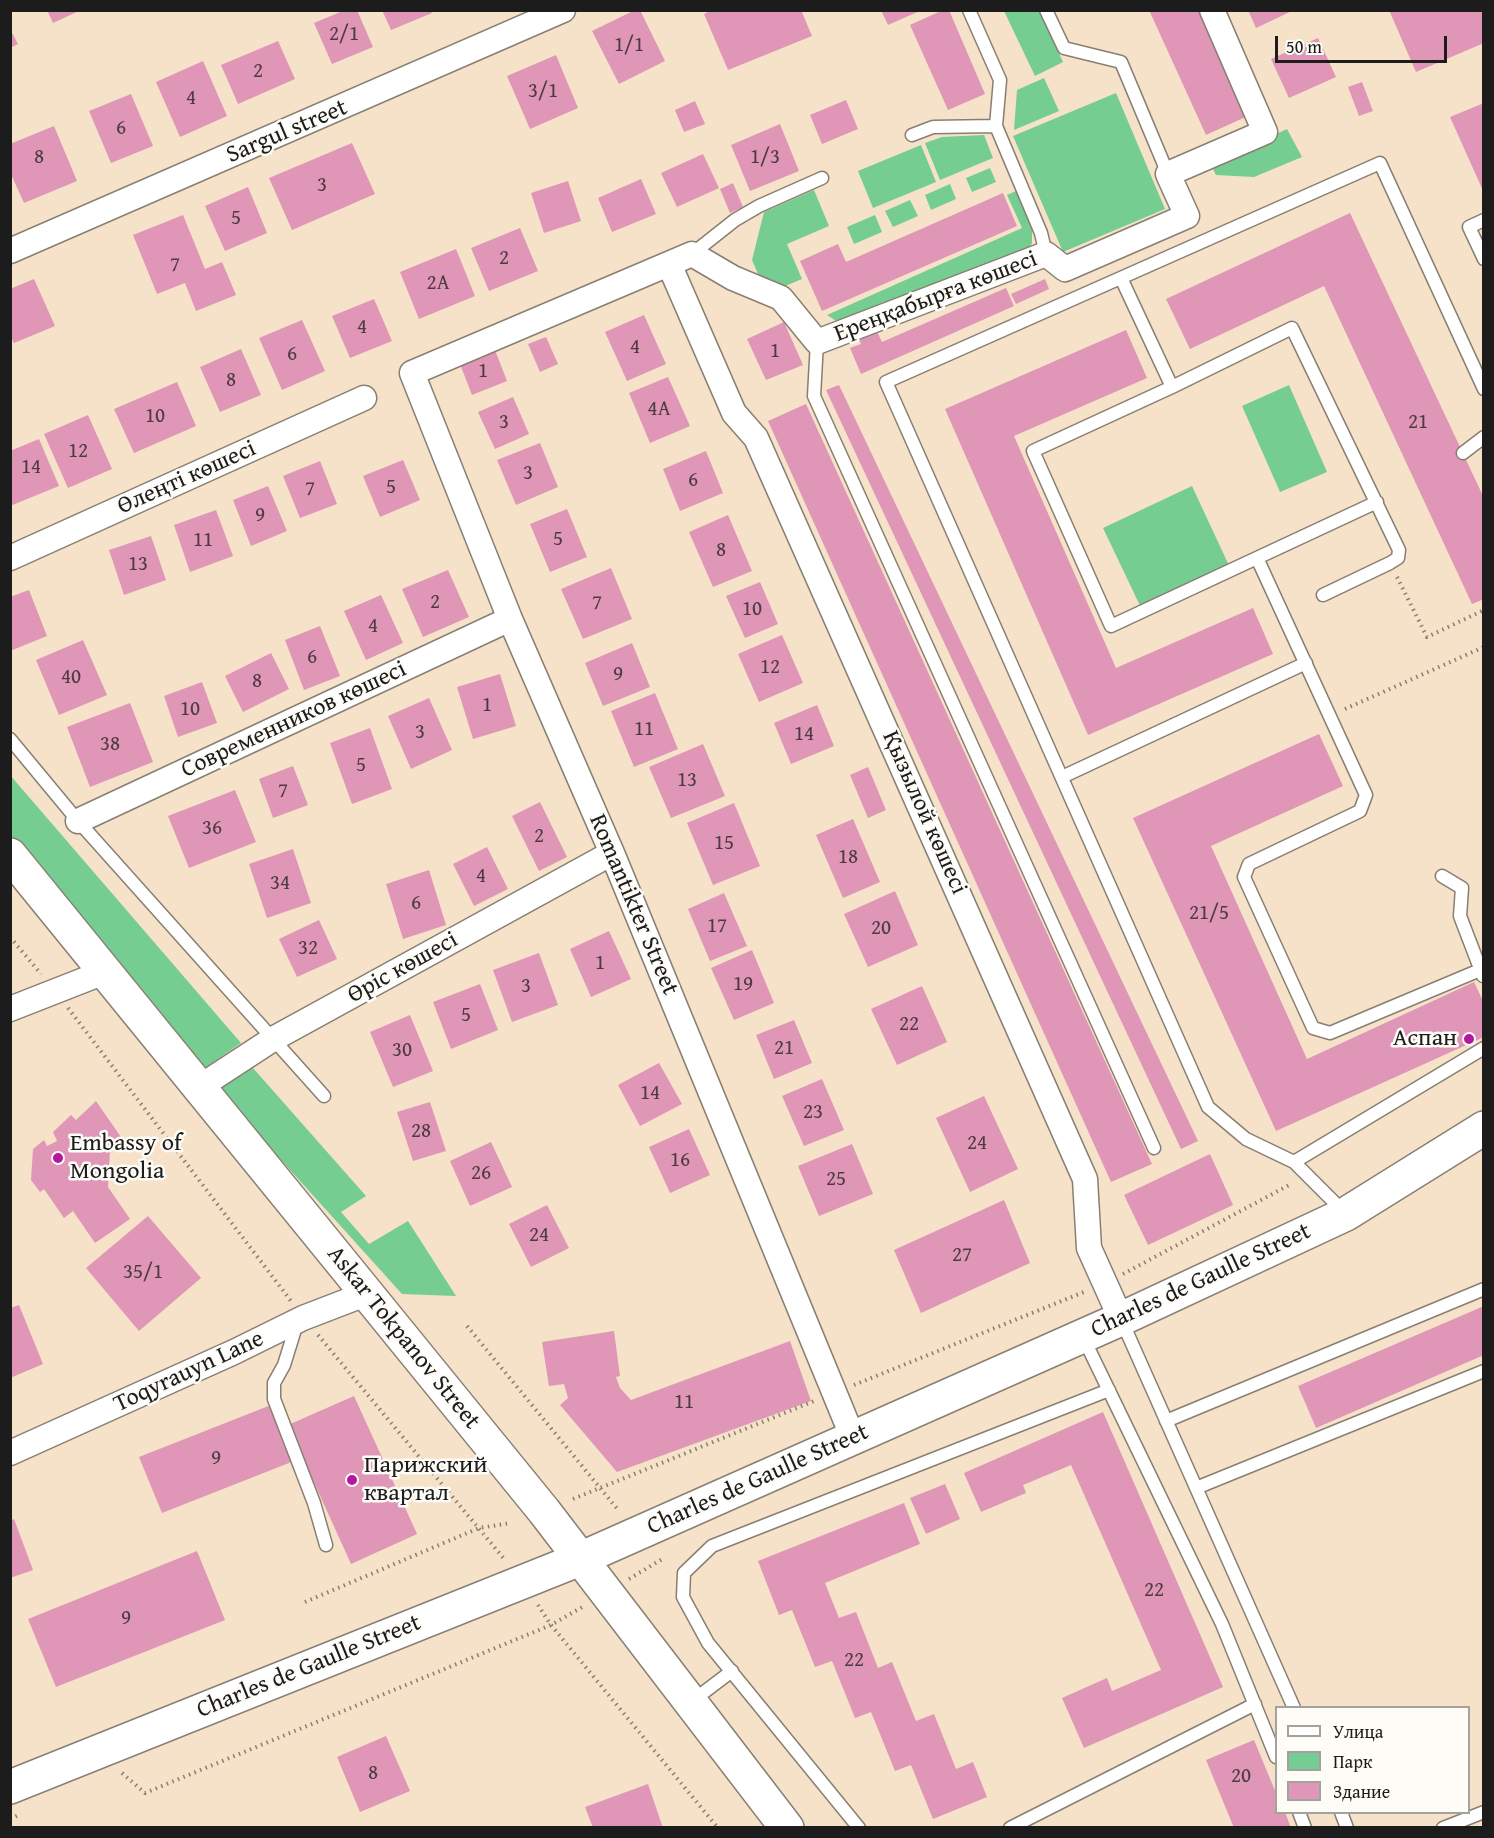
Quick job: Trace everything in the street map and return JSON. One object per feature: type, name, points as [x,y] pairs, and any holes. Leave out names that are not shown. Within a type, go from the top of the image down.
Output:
[{"type":"street","name":"Sargul street","points":[[10,251],[563,10]]},
{"type":"street","points":[[1168,174],[1265,132],[1212,10]]},
{"type":"street","name":"Ереңқабырға көшесі","points":[[817,342],[1046,254],[1065,269],[1187,216],[1168,174]]},
{"type":"street","points":[[669,264],[692,254],[733,278],[781,298],[817,342]]},
{"type":"street","name":"Қызылой көшесі","points":[[669,264],[734,413],[756,438],[1085,1179],[1089,1248],[1121,1319]]},
{"type":"street","name":"Romantikter Street","points":[[669,264],[412,373],[510,619],[612,853],[853,1438]]},
{"type":"street","name":"Өлеңті көшесі","points":[[10,558],[364,398]]},
{"type":"street","name":"Современников көшесі","points":[[78,821],[510,619]]},
{"type":"street","name":"Өріс көшесі","points":[[198,1088],[273,1039],[612,853]]},
{"type":"street","name":"Askar Tokpanov Street","points":[[10,855],[107,971],[198,1088],[368,1293],[608,1592],[690,1703],[787,1827]]},
{"type":"street","points":[[10,1009],[107,971]]},
{"type":"street","name":"Charles de Gaulle Street","points":[[21,1799],[580,1559],[1121,1319],[1346,1214],[1484,1128]]},
{"type":"street","name":"Toqyrauyn Lane","points":[[10,1453],[301,1319],[368,1293]]},
{"type":"lane","points":[[969,10],[1000,80],[996,126],[1041,233],[1046,254]]},
{"type":"lane","points":[[1046,10],[1064,48],[1121,62],[1168,174]]},
{"type":"lane","points":[[912,135],[933,127],[996,126]]},
{"type":"lane","points":[[1346,1214],[1294,1162],[1246,1139],[1208,1107],[886,382],[1380,163],[1484,390]]},
{"type":"lane","points":[[692,254],[735,220],[759,206],[822,178]]},
{"type":"lane","points":[[1484,220],[1469,227],[1484,260]]},
{"type":"lane","points":[[1121,278],[1172,387]]},
{"type":"lane","points":[[1323,594],[1390,563],[1398,558],[1400,550],[1377,502],[1292,328],[1172,387],[1033,451],[1112,626],[1377,502]]},
{"type":"lane","points":[[817,342],[814,396],[1155,1148]]},
{"type":"lane","points":[[1463,453],[1484,437]]},
{"type":"lane","points":[[1257,558],[1366,795],[1360,811],[1249,864],[1244,877],[1313,1028],[1330,1033],[1482,974],[1460,916],[1462,888],[1442,876]]},
{"type":"lane","points":[[1062,777],[1306,663]]},
{"type":"lane","points":[[10,739],[78,821],[324,1096]]},
{"type":"lane","points":[[1294,1162],[1484,1048]]},
{"type":"lane","points":[[1166,1421],[1484,1289]]},
{"type":"lane","points":[[301,1319],[284,1365],[274,1383],[274,1399],[314,1503],[326,1545]]},
{"type":"lane","points":[[1121,1319],[1294,1706]]},
{"type":"lane","points":[[1083,1336],[1222,1624],[1275,1754]]},
{"type":"lane","points":[[1196,1488],[1484,1371]]},
{"type":"lane","points":[[859,1827],[708,1642],[684,1597],[684,1573],[712,1546],[1109,1390]]},
{"type":"lane","points":[[690,1703],[732,1671]]},
{"type":"lane","points":[[1010,1827],[1256,1704]]},
{"type":"lane","points":[[1443,1827],[1484,1812]]},
{"type":"path","points":[[1390,563],[1427,637],[1484,610]]},
{"type":"path","points":[[1330,716],[1484,647]]},
{"type":"path","points":[[10,937],[55,990],[301,1319],[479,1528],[523,1582],[550,1625],[718,1827]]},
{"type":"path","points":[[1104,1284],[1306,1176]]},
{"type":"path","points":[[467,1326],[601,1488]]},
{"type":"path","points":[[305,1602],[479,1528],[511,1523]]},
{"type":"path","points":[[112,1777],[122,1773],[145,1793],[550,1625]]},
{"type":"path","points":[[10,1819],[21,1799]]},
{"type":"green space","points":[[1004,11],[1039,11],[1063,62],[1035,76]]},
{"type":"green space","points":[[1044,78],[1059,111],[1014,130],[1017,90]]},
{"type":"green space","points":[[1116,93],[1165,209],[1063,252],[1013,136]]},
{"type":"green space","points":[[1287,129],[1302,157],[1254,177],[1216,175],[1211,165]]},
{"type":"green space","points":[[984,135],[993,158],[940,180],[925,143],[942,137]]},
{"type":"green space","points":[[921,145],[936,182],[873,208],[858,171]]},
{"type":"green space","points":[[990,168],[996,182],[972,192],[966,178]]},
{"type":"green space","points":[[950,184],[956,199],[931,210],[925,195]]},
{"type":"green space","points":[[814,190],[829,226],[787,244],[802,279],[778,289],[764,288],[752,260],[764,212]]},
{"type":"green space","points":[[1016,191],[1032,229],[1032,243],[1029,249],[850,330],[827,315],[1022,228],[1007,195]]},
{"type":"green space","points":[[910,200],[918,216],[893,227],[885,211]]},
{"type":"green space","points":[[875,215],[882,232],[854,244],[847,227]]},
{"type":"green space","points":[[1289,385],[1327,472],[1280,492],[1242,406]]},
{"type":"green space","points":[[1192,486],[1232,572],[1144,614],[1103,528]]},
{"type":"green space","points":[[10,775],[241,1043],[202,1070],[11,836]]},
{"type":"green space","points":[[253,1068],[366,1196],[341,1212],[369,1244],[408,1221],[456,1296],[402,1294],[217,1089]]},
{"type":"building","points":[[47,10],[81,10],[53,23]]},
{"type":"building","points":[[345,10],[357,10],[373,47],[332,64],[314,23]]},
{"type":"building","points":[[382,10],[430,10],[432,13],[391,30]]},
{"type":"building","points":[[635,10],[640,10],[665,61],[619,84],[592,31]]},
{"type":"building","points":[[712,10],[801,10],[812,36],[728,70],[704,14]]},
{"type":"building","points":[[881,10],[922,10],[888,25]]},
{"type":"building","points":[[943,10],[949,10],[985,94],[948,110],[910,25]]},
{"type":"building","points":[[1149,10],[1202,10],[1250,115],[1206,135]]},
{"type":"building","points":[[1248,10],[1294,10],[1256,28]]},
{"type":"building","points":[[1389,10],[1484,10],[1484,43],[1416,72]]},
{"type":"building","points":[[10,29],[18,44],[10,48]]},
{"type":"building","points":[[1318,38],[1336,77],[1289,98],[1271,59]]},
{"type":"building","points":[[278,41],[295,79],[238,104],[221,65]]},
{"type":"building","points":[[556,55],[578,108],[530,129],[507,76]]},
{"type":"building","points":[[203,61],[227,116],[180,137],[156,82]]},
{"type":"building","points":[[1362,82],[1373,111],[1359,116],[1348,87]]},
{"type":"building","points":[[131,94],[153,146],[111,163],[89,111]]},
{"type":"building","points":[[846,100],[858,129],[822,144],[810,115]]},
{"type":"building","points":[[695,101],[705,124],[684,132],[675,110]]},
{"type":"building","points":[[1484,103],[1484,193],[1450,117]]},
{"type":"building","points":[[780,124],[799,171],[750,191],[731,145]]},
{"type":"building","points":[[54,126],[77,181],[24,203],[10,172],[10,144]]},
{"type":"building","points":[[352,143],[375,194],[292,230],[269,178]]},
{"type":"building","points":[[703,154],[719,188],[677,207],[661,173]]},
{"type":"building","points":[[641,179],[656,214],[612,232],[598,198]]},
{"type":"building","points":[[568,181],[581,221],[544,233],[531,193]]},
{"type":"building","points":[[733,183],[743,207],[730,213],[720,189]]},
{"type":"building","points":[[248,187],[267,233],[225,251],[205,206]]},
{"type":"building","points":[[1003,193],[1017,226],[822,311],[800,261],[838,244],[846,262]]},
{"type":"building","points":[[1350,213],[1484,498],[1484,599],[1472,604],[1324,286],[1190,349],[1166,299]]},
{"type":"building","points":[[183,215],[205,269],[222,262],[236,295],[196,311],[185,283],[157,294],[133,235]]},
{"type":"building","points":[[520,228],[538,271],[489,291],[471,248]]},
{"type":"building","points":[[456,249],[475,296],[419,319],[400,272]]},
{"type":"building","points":[[34,279],[55,326],[14,343],[10,336],[10,289]]},
{"type":"building","points":[[1045,279],[1049,289],[1016,304],[1011,294]]},
{"type":"building","points":[[1006,288],[1014,306],[861,374],[850,348],[861,344],[856,333],[874,325],[882,342]]},
{"type":"building","points":[[374,299],[392,341],[350,358],[332,316]]},
{"type":"building","points":[[644,315],[666,364],[627,381],[605,332]]},
{"type":"building","points":[[302,320],[325,371],[282,390],[259,338]]},
{"type":"building","points":[[784,322],[803,365],[766,380],[747,339]]},
{"type":"building","points":[[1126,330],[1147,378],[1014,436],[1116,668],[1253,608],[1273,654],[1088,735],[945,409]]},
{"type":"building","points":[[546,337],[558,364],[540,372],[528,344]]},
{"type":"building","points":[[241,349],[261,395],[220,412],[200,367]]},
{"type":"building","points":[[495,350],[507,381],[472,395],[460,364]]},
{"type":"building","points":[[668,377],[690,426],[650,443],[629,393]]},
{"type":"building","points":[[177,382],[196,426],[134,453],[114,409]]},
{"type":"building","points":[[839,385],[1198,1141],[1181,1149],[826,390]]},
{"type":"building","points":[[513,397],[529,434],[495,449],[478,412]]},
{"type":"building","points":[[806,404],[1152,1164],[1111,1182],[768,421]]},
{"type":"building","points":[[88,415],[112,469],[68,488],[44,434]]},
{"type":"building","points":[[39,439],[59,486],[10,506],[10,451]]},
{"type":"building","points":[[540,443],[558,487],[516,505],[497,460]]},
{"type":"building","points":[[706,451],[723,493],[680,511],[663,469]]},
{"type":"building","points":[[403,460],[420,500],[380,517],[363,476]]},
{"type":"building","points":[[320,461],[337,504],[300,518],[283,476]]},
{"type":"building","points":[[268,486],[287,531],[251,546],[233,500]]},
{"type":"building","points":[[567,509],[587,557],[550,572],[530,524]]},
{"type":"building","points":[[216,510],[233,556],[190,572],[174,525]]},
{"type":"building","points":[[728,515],[752,571],[713,587],[689,532]]},
{"type":"building","points":[[151,536],[166,580],[124,595],[109,550]]},
{"type":"building","points":[[611,568],[632,619],[583,639],[561,589]]},
{"type":"building","points":[[448,570],[469,617],[423,637],[402,589]]},
{"type":"building","points":[[760,582],[778,624],[745,638],[726,596]]},
{"type":"building","points":[[29,590],[47,636],[10,651],[10,597]]},
{"type":"building","points":[[381,595],[403,643],[366,660],[344,611]]},
{"type":"building","points":[[320,626],[340,676],[304,690],[285,640]]},
{"type":"building","points":[[782,635],[803,683],[759,702],[738,654]]},
{"type":"building","points":[[83,640],[107,695],[59,715],[36,660]]},
{"type":"building","points":[[632,643],[650,687],[603,706],[585,663]]},
{"type":"building","points":[[271,653],[289,689],[243,712],[225,676]]},
{"type":"building","points":[[500,674],[516,726],[473,739],[457,687]]},
{"type":"building","points":[[202,682],[217,723],[178,737],[164,696]]},
{"type":"building","points":[[655,693],[678,749],[634,767],[611,711]]},
{"type":"building","points":[[429,698],[452,750],[411,769],[388,716]]},
{"type":"building","points":[[130,703],[153,762],[90,787],[67,727]]},
{"type":"building","points":[[817,705],[834,746],[791,764],[774,723]]},
{"type":"building","points":[[370,728],[392,789],[352,804],[330,743]]},
{"type":"building","points":[[1319,734],[1343,786],[1211,846],[1307,1059],[1474,982],[1484,1003],[1484,1037],[1276,1131],[1133,818]]},
{"type":"building","points":[[703,744],[725,796],[671,818],[649,767]]},
{"type":"building","points":[[293,766],[308,805],[273,818],[259,779]]},
{"type":"building","points":[[868,767],[886,810],[868,818],[850,775]]},
{"type":"building","points":[[235,790],[256,842],[189,868],[168,816]]},
{"type":"building","points":[[540,802],[567,857],[539,871],[512,816]]},
{"type":"building","points":[[734,803],[760,866],[713,885],[687,823]]},
{"type":"building","points":[[853,819],[880,882],[843,898],[816,835]]},
{"type":"building","points":[[487,847],[508,889],[474,906],[453,864]]},
{"type":"building","points":[[293,849],[311,903],[267,918],[249,864]]},
{"type":"building","points":[[429,870],[446,925],[403,939],[386,884]]},
{"type":"building","points":[[895,891],[918,945],[868,967],[844,914]]},
{"type":"building","points":[[724,893],[747,946],[710,961],[688,909]]},
{"type":"building","points":[[319,920],[337,959],[297,977],[279,939]]},
{"type":"building","points":[[609,931],[631,979],[591,997],[570,949]]},
{"type":"building","points":[[752,950],[774,1003],[734,1020],[711,968]]},
{"type":"building","points":[[539,953],[558,1005],[512,1022],[493,970]]},
{"type":"building","points":[[480,984],[498,1030],[451,1049],[433,1002]]},
{"type":"building","points":[[922,986],[947,1042],[897,1065],[871,1009]]},
{"type":"building","points":[[410,1015],[433,1071],[393,1087],[370,1032]]},
{"type":"building","points":[[794,1020],[812,1063],[774,1079],[756,1035]]},
{"type":"building","points":[[659,1063],[682,1104],[640,1126],[618,1085]]},
{"type":"building","points":[[822,1079],[844,1130],[804,1146],[782,1096]]},
{"type":"building","points":[[984,1096],[1018,1169],[970,1192],[936,1118]]},
{"type":"building","points":[[96,1101],[123,1140],[110,1149],[108,1187],[130,1219],[95,1243],[73,1211],[64,1218],[44,1189],[40,1192],[31,1180],[33,1149],[44,1140],[47,1146],[57,1141],[53,1132],[71,1115],[76,1120]]},
{"type":"building","points":[[430,1102],[446,1151],[413,1161],[397,1112]]},
{"type":"building","points":[[689,1129],[710,1175],[670,1193],[649,1147]]},
{"type":"building","points":[[491,1142],[512,1187],[470,1206],[450,1161]]},
{"type":"building","points":[[852,1144],[873,1194],[819,1216],[798,1166]]},
{"type":"building","points":[[1210,1154],[1233,1205],[1148,1245],[1124,1195]]},
{"type":"building","points":[[1004,1200],[1030,1263],[921,1313],[894,1250]]},
{"type":"building","points":[[547,1205],[569,1248],[531,1267],[509,1224]]},
{"type":"building","points":[[148,1216],[201,1278],[139,1331],[86,1268]]},
{"type":"building","points":[[19,1305],[43,1364],[10,1378],[10,1308]]},
{"type":"building","points":[[1484,1306],[1484,1355],[1316,1428],[1298,1386]]},
{"type":"building","points":[[614,1331],[620,1376],[616,1377],[620,1388],[631,1400],[790,1341],[811,1401],[617,1472],[560,1405],[568,1398],[564,1384],[549,1386],[542,1342]]},
{"type":"building","name":"Парижский квартал","points":[[354,1396],[417,1534],[351,1564],[288,1425]]},
{"type":"building","points":[[271,1405],[294,1461],[162,1513],[139,1457]]},
{"type":"building","points":[[1103,1412],[1223,1687],[1084,1748],[1062,1698],[1107,1678],[1112,1691],[1161,1670],[1071,1465],[1023,1485],[1026,1493],[981,1512],[964,1473]]},
{"type":"building","points":[[945,1484],[960,1519],[926,1534],[910,1498]]},
{"type":"building","points":[[904,1503],[920,1544],[825,1583],[839,1618],[856,1612],[878,1668],[892,1662],[916,1721],[934,1714],[956,1769],[973,1762],[987,1797],[933,1819],[911,1765],[895,1771],[871,1712],[855,1718],[832,1661],[815,1667],[792,1610],[779,1615],[758,1561]]},
{"type":"building","points":[[14,1519],[33,1570],[10,1578],[10,1521]]},
{"type":"building","points":[[197,1551],[225,1620],[56,1687],[28,1619]]},
{"type":"building","points":[[386,1736],[410,1791],[360,1812],[337,1757]]},
{"type":"building","points":[[1254,1740],[1275,1791],[1275,1814],[1286,1814],[1291,1828],[1234,1828],[1206,1760]]},
{"type":"building","points":[[648,1784],[663,1828],[593,1828],[585,1807]]},
{"type":"place","name":"Аспан","points":[[1469,1039]]},
{"type":"place","name":"Embassy of Mongolia","points":[[58,1158]]},
{"type":"place","name":"Парижский квартал","points":[[352,1480]]}]
